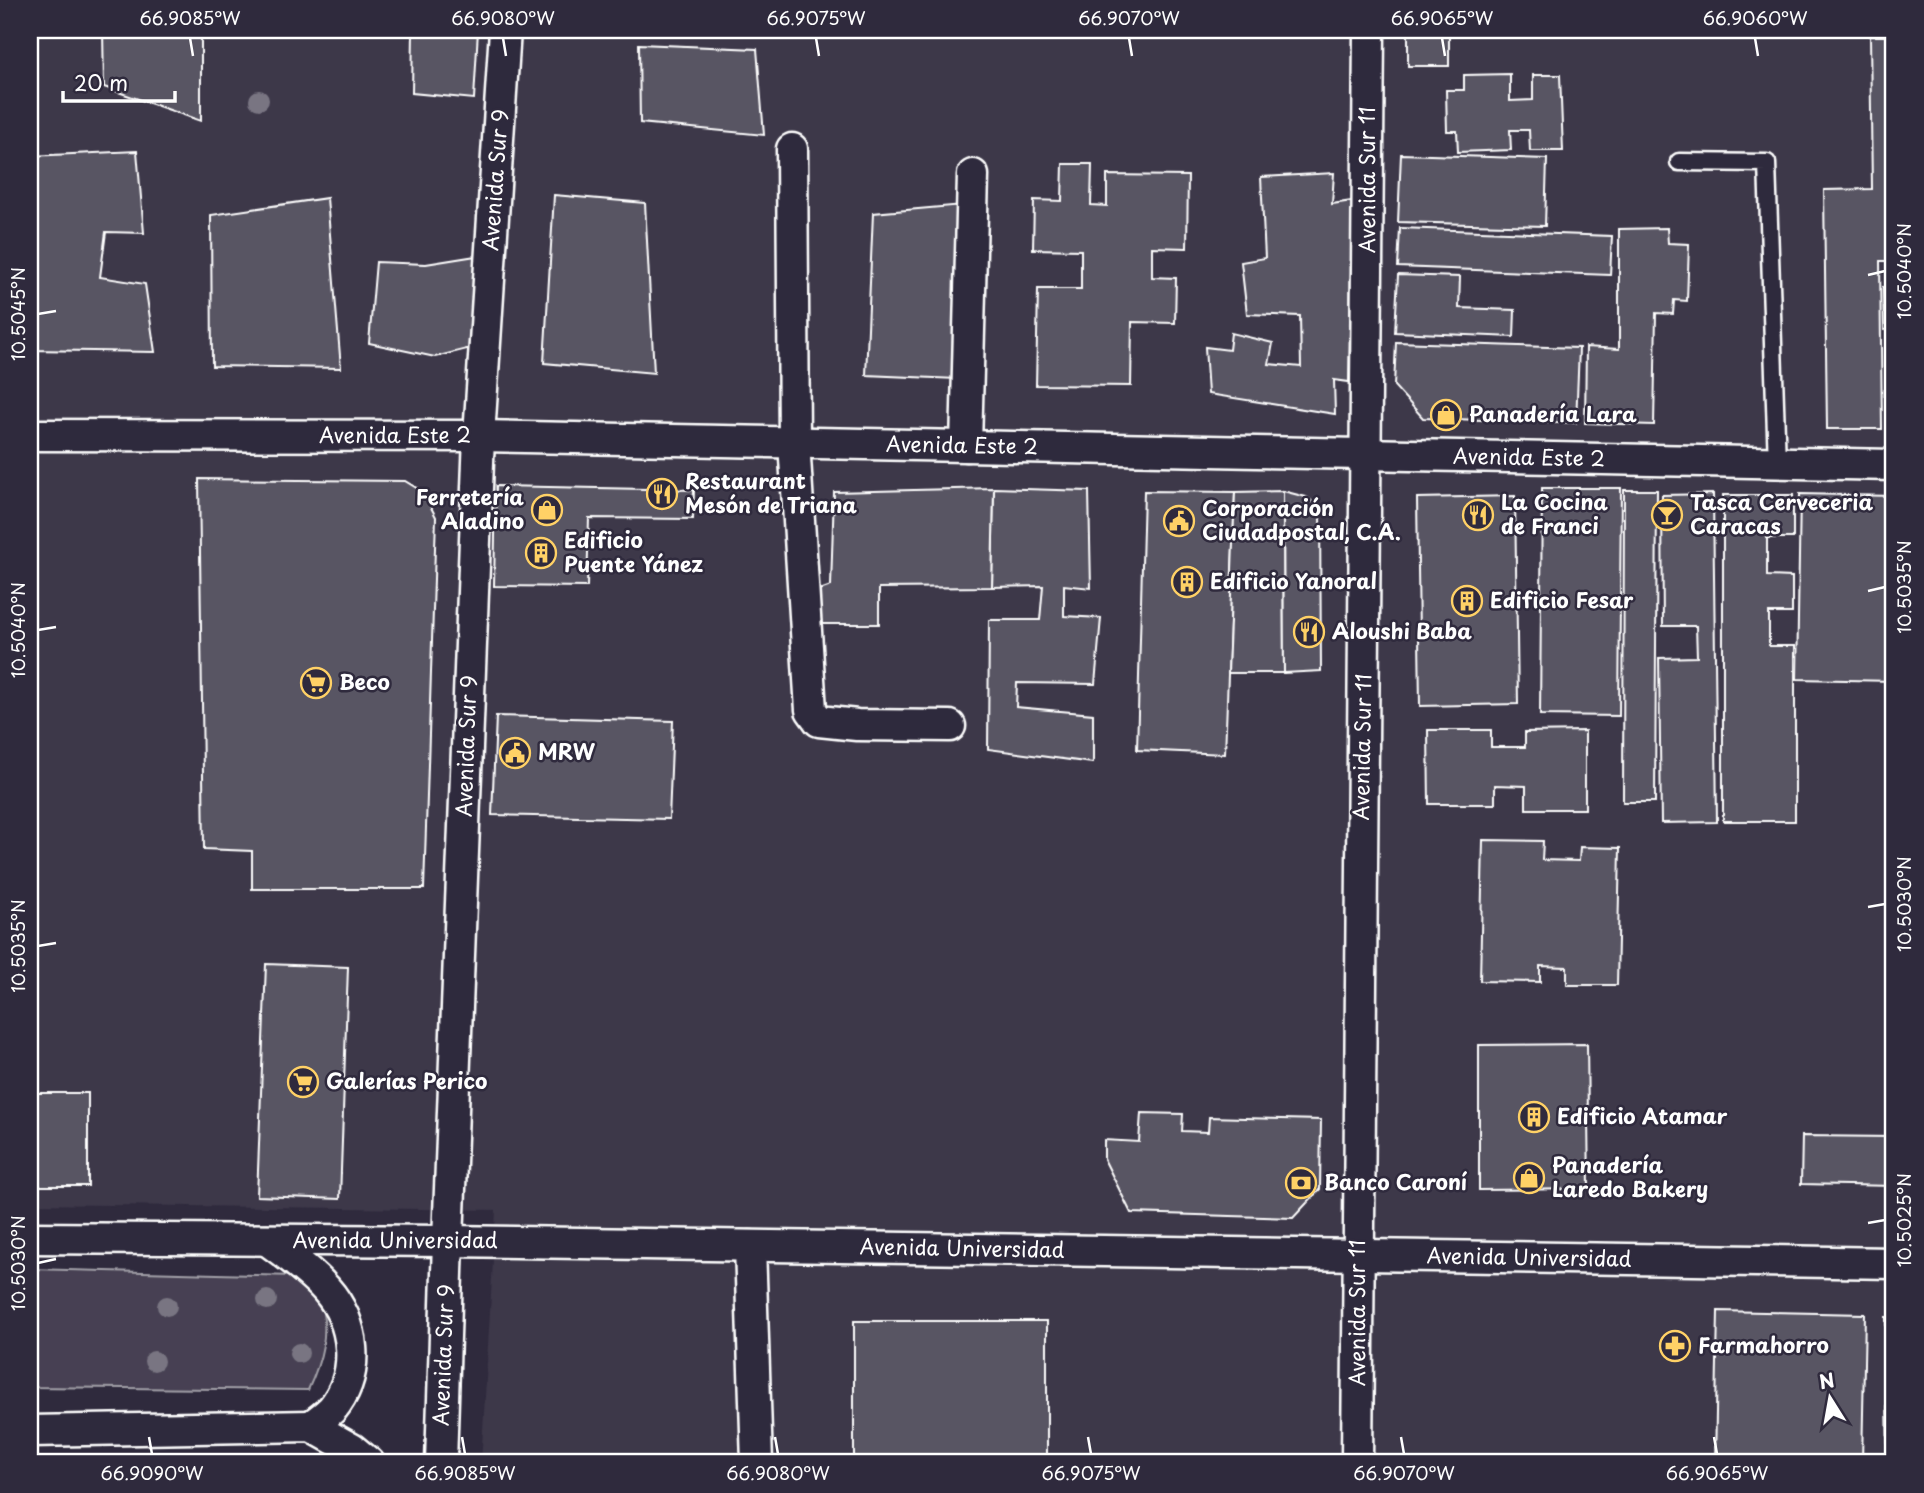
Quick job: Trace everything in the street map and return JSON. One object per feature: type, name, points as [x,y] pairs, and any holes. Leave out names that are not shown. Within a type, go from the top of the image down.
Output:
[{"type":"street","name":"Avenida Sur 9","points":[[441,1463],[479,436],[505,30]]},
{"type":"street","name":"Avenida Sur 11","points":[[1357,1463],[1369,30]]},
{"type":"street","points":[[792,149],[794,442],[811,710],[819,722],[950,726]]},
{"type":"street","points":[[966,446],[973,175]]},
{"type":"street","name":"Avenida Este 2","points":[[30,435],[479,436],[1894,465]]},
{"type":"street","name":"Avenida Universidad","points":[[30,1238],[448,1241],[1894,1263]]},
{"type":"street","points":[[267,1240],[326,1289],[342,1311],[351,1334],[351,1361],[345,1385],[332,1409],[311,1426]]},
{"type":"street","points":[[750,1246],[757,1463]]},
{"type":"street","points":[[30,1431],[311,1426],[352,1449],[369,1463]]},
{"type":"lane","points":[[1679,162],[1767,163],[1777,464]]},
{"type":"shaded area","points":[[30,30],[1894,30],[1894,1463],[481,1463],[496,1210],[30,1204]]},
{"type":"shaded area","points":[[30,1269],[295,1276],[317,1296],[323,1311],[323,1346],[317,1368],[308,1390],[30,1387]]},
{"type":"building","points":[[103,30],[201,30],[201,121],[104,87]]},
{"type":"building","points":[[413,30],[478,30],[474,99],[412,93]]},
{"type":"building","points":[[1408,30],[1509,30],[1449,32],[1449,66],[1408,66]]},
{"type":"building","points":[[1870,36],[1894,36],[1894,261],[1880,261],[1882,429],[1827,429],[1824,190],[1872,189]]},
{"type":"building","points":[[639,44],[757,49],[764,135],[640,123]]},
{"type":"building","points":[[1510,74],[1510,101],[1533,100],[1533,75],[1560,75],[1563,151],[1530,151],[1529,130],[1510,130],[1511,150],[1458,152],[1457,131],[1447,131],[1446,90],[1464,90],[1464,75]]},
{"type":"building","points":[[137,151],[144,233],[106,232],[100,277],[145,284],[155,352],[30,350],[30,287],[39,287],[39,242],[30,242],[30,156]]},
{"type":"building","points":[[1401,154],[1547,159],[1545,226],[1398,222]]},
{"type":"building","points":[[1063,164],[1092,164],[1091,205],[1107,206],[1107,175],[1188,176],[1187,248],[1152,247],[1152,277],[1176,278],[1175,323],[1132,322],[1131,386],[1036,385],[1038,289],[1081,289],[1081,250],[1033,249],[1034,200],[1062,201]]},
{"type":"building","points":[[1334,173],[1332,204],[1352,201],[1349,382],[1334,380],[1335,414],[1208,394],[1205,347],[1229,350],[1231,333],[1273,343],[1269,364],[1301,367],[1300,316],[1247,314],[1241,262],[1265,258],[1261,177]]},
{"type":"building","points":[[554,195],[645,203],[654,373],[544,363]]},
{"type":"building","points":[[327,198],[341,368],[212,366],[211,215]]},
{"type":"building","points":[[963,205],[957,379],[866,375],[873,213]]},
{"type":"building","points":[[1400,228],[1612,236],[1610,275],[1398,267]]},
{"type":"building","points":[[1667,228],[1668,243],[1689,244],[1687,301],[1674,300],[1673,314],[1656,313],[1654,425],[1585,423],[1586,347],[1619,349],[1619,229]]},
{"type":"building","points":[[482,255],[475,347],[435,357],[369,343],[376,262],[426,264]]},
{"type":"building","points":[[1398,275],[1460,277],[1459,308],[1515,310],[1514,337],[1395,332]]},
{"type":"building","points":[[1883,287],[1894,287],[1894,329],[1884,330]]},
{"type":"building","points":[[1396,342],[1579,348],[1576,423],[1423,418],[1394,386]]},
{"type":"building","points":[[1888,357],[1894,357],[1894,407],[1888,407]]},
{"type":"building","name":"Beco","points":[[199,479],[405,481],[423,492],[436,517],[424,889],[252,889],[252,851],[204,849]]},
{"type":"building","name":"Edificio Puente Yánez","points":[[496,486],[694,490],[693,519],[589,518],[587,587],[494,586]]},
{"type":"building","points":[[994,488],[1089,491],[1091,588],[1064,585],[1064,616],[1101,618],[1095,684],[1017,683],[1016,707],[1093,714],[1093,763],[988,749],[989,620],[1040,620],[1043,586],[992,587]]},
{"type":"building","points":[[994,488],[992,587],[879,588],[879,624],[821,624],[817,591],[831,586],[834,492]]},
{"type":"building","points":[[1542,488],[1621,488],[1619,716],[1540,715]]},
{"type":"building","points":[[1624,490],[1657,490],[1655,802],[1623,802]]},
{"type":"building","name":"Edificio Yanoral","points":[[1144,491],[1235,492],[1225,754],[1137,750]]},
{"type":"building","points":[[1283,491],[1284,673],[1228,673],[1235,492]]},
{"type":"building","points":[[1283,491],[1306,497],[1320,507],[1321,671],[1284,673]]},
{"type":"building","points":[[1713,494],[1717,822],[1661,823],[1659,658],[1697,657],[1696,626],[1663,626],[1662,495]]},
{"type":"building","points":[[1800,494],[1894,496],[1894,681],[1797,679]]},
{"type":"building","points":[[1723,495],[1793,495],[1793,538],[1767,538],[1767,576],[1792,577],[1792,613],[1769,613],[1769,646],[1795,646],[1795,821],[1723,821]]},
{"type":"building","name":"Edificio Fesar","points":[[1515,496],[1518,704],[1420,706],[1417,498]]},
{"type":"building","points":[[496,716],[673,721],[669,819],[492,815]]},
{"type":"building","points":[[1428,730],[1491,730],[1491,747],[1525,747],[1525,732],[1585,731],[1585,809],[1526,809],[1526,786],[1495,785],[1495,804],[1429,804]]},
{"type":"building","points":[[1483,840],[1543,841],[1542,860],[1579,861],[1580,847],[1620,848],[1617,985],[1567,985],[1567,967],[1540,966],[1540,982],[1480,981]]},
{"type":"building","name":"Galerías Perico","points":[[266,964],[348,967],[340,1199],[257,1196]]},
{"type":"building","name":"Edificio Atamar","points":[[1587,1044],[1589,1189],[1479,1190],[1479,1045]]},
{"type":"building","points":[[30,1093],[88,1093],[88,1186],[30,1186]]},
{"type":"building","points":[[1141,1113],[1183,1114],[1182,1131],[1208,1132],[1209,1117],[1321,1120],[1320,1189],[1293,1218],[1131,1213],[1104,1159],[1104,1140],[1139,1142]]},
{"type":"building","points":[[1802,1136],[1894,1137],[1894,1186],[1801,1184]]},
{"type":"building","points":[[1718,1311],[1865,1314],[1862,1463],[1715,1463]]},
{"type":"building","points":[[1886,1317],[1894,1317],[1894,1463],[1888,1463]]},
{"type":"building","points":[[854,1321],[1047,1321],[1047,1463],[854,1463]]},
{"type":"place","name":"Panadería Lara","points":[[1446,415]]},
{"type":"place","name":"Restaurant Mesón de Triana","points":[[662,494]]},
{"type":"place","name":"Ferretería Aladino","points":[[547,510]]},
{"type":"place","name":"La Cocina de Franci","points":[[1478,515]]},
{"type":"place","name":"Tasca Cerveceria Caracas","points":[[1667,515]]},
{"type":"place","name":"Corporación Ciudadpostal, C.A.","points":[[1179,521]]},
{"type":"place","name":"Edificio Puente Yánez","points":[[541,553]]},
{"type":"place","name":"Edificio Yanoral","points":[[1187,582]]},
{"type":"place","name":"Edificio Fesar","points":[[1467,601]]},
{"type":"place","name":"Aloushi Baba","points":[[1309,632]]},
{"type":"place","name":"Beco","points":[[316,683]]},
{"type":"place","name":"MRW","points":[[515,753]]},
{"type":"place","name":"Galerías Perico","points":[[303,1082]]},
{"type":"place","name":"Edificio Atamar","points":[[1534,1117]]},
{"type":"place","name":"Panadería Laredo Bakery","points":[[1529,1178]]},
{"type":"place","name":"Banco Caroní","points":[[1301,1183]]},
{"type":"place","name":"Farmahorro","points":[[1675,1346]]}]
